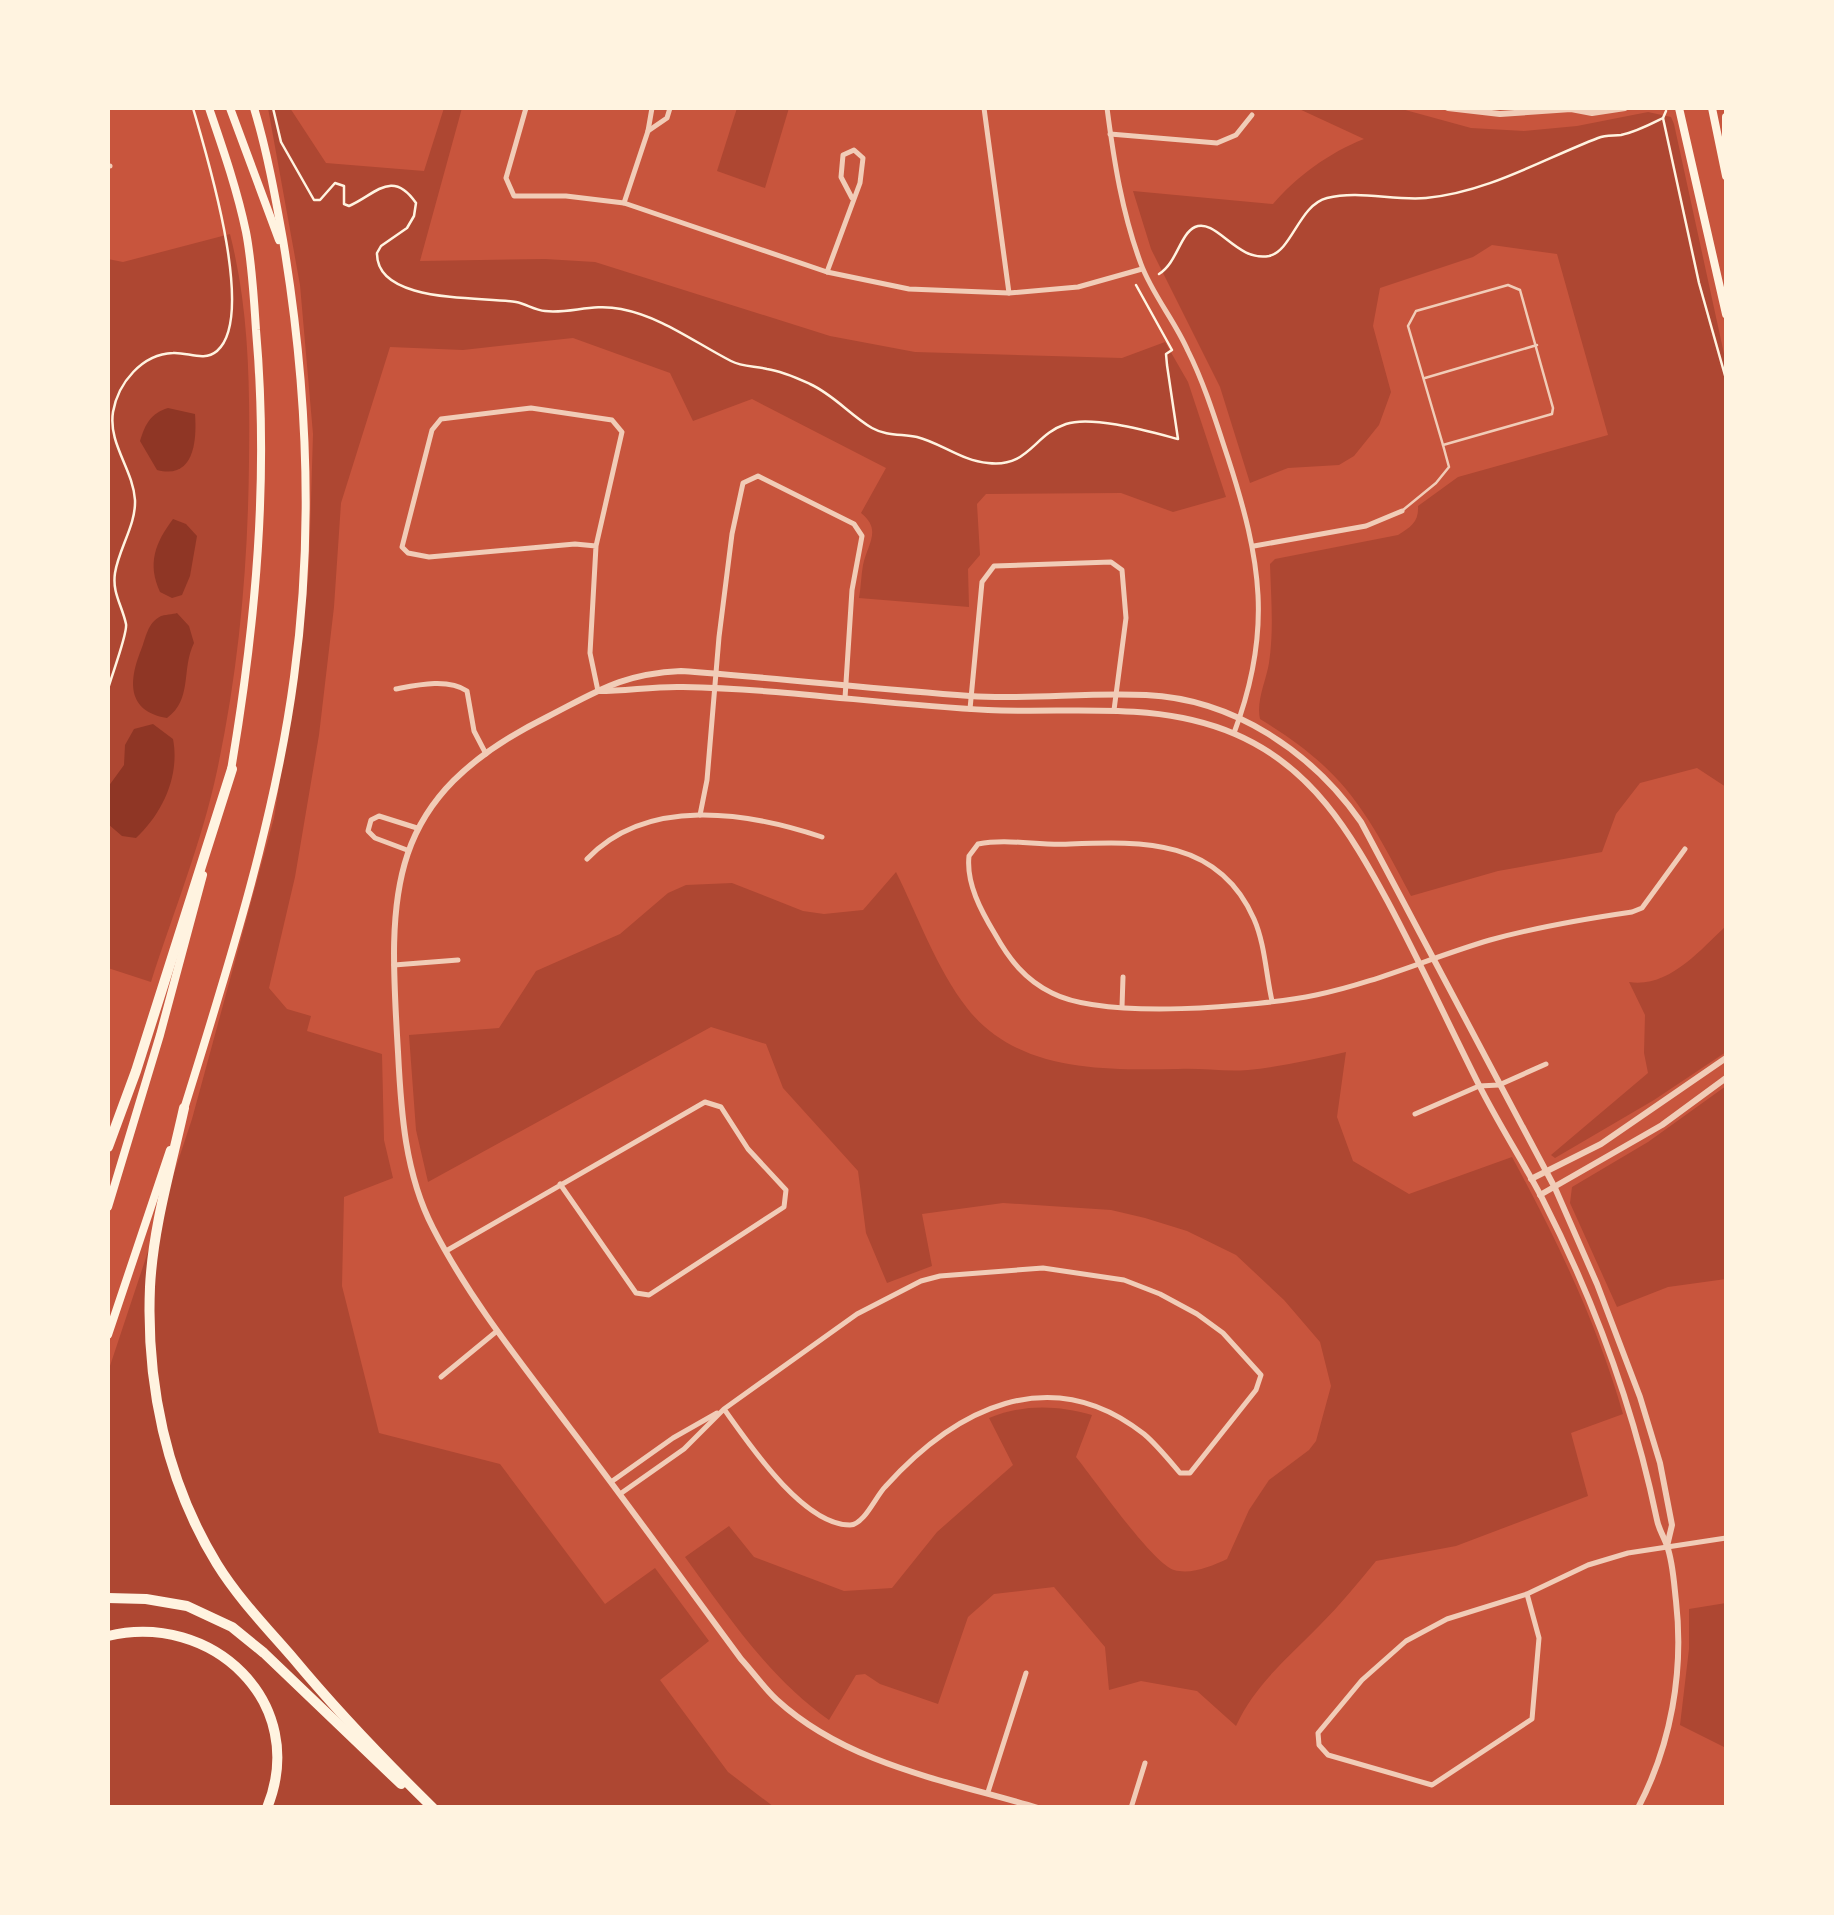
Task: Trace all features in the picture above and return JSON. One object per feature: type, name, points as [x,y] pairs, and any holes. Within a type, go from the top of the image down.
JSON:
[{"type":"highway","points":[[108,1147],[232,770]]},
{"type":"highway","points":[[184,1108],[155,1242],[149,1331],[158,1411],[185,1500],[217,1564],[237,1593],[338,1712],[431,1808]]},
{"type":"highway","points":[[108,1598],[186,1606],[232,1627],[264,1653],[377,1764],[431,1808]]},
{"type":"highway","points":[[108,1636],[134,1631],[172,1632],[211,1648],[246,1674],[268,1709],[277,1750],[267,1808]]},
{"type":"main road","points":[[230,108],[286,259]]},
{"type":"main road","points":[[108,1336],[184,1108],[259,848],[294,679],[303,590],[304,440],[298,338],[268,156],[254,108]]},
{"type":"main road","points":[[1678,108],[1726,314]]},
{"type":"main road","points":[[1712,108],[1726,175]]},
{"type":"main road","points":[[108,1207],[160,1035],[232,770],[257,579],[262,402],[246,235],[230,167],[209,109]]},
{"type":"main road","points":[[1726,117],[1726,175]]},
{"type":"street","points":[[526,108],[506,178],[514,196],[566,196],[624,204],[827,272],[909,289],[1009,293],[1078,287],[1142,268]]},
{"type":"street","points":[[624,204],[652,108]]},
{"type":"street","points":[[648,131],[667,118],[670,108]]},
{"type":"street","points":[[984,108],[1009,293]]},
{"type":"street","points":[[1107,108],[1124,215],[1142,268],[1200,377],[1254,546],[1258,590],[1256,652],[1250,688],[1234,733]]},
{"type":"street","points":[[1448,108],[1500,114],[1572,108],[1592,113],[1624,108]]},
{"type":"street","points":[[1110,134],[1217,144],[1236,135],[1252,115]]},
{"type":"street","points":[[827,272],[860,183],[863,158],[854,150],[843,155],[841,177],[852,198]]},
{"type":"street","points":[[596,546],[575,544],[429,558],[408,553],[402,546],[432,430],[440,419],[531,408],[612,420],[622,432],[596,546],[590,652],[598,691]]},
{"type":"street","points":[[700,816],[732,534],[743,483],[758,476],[854,524],[862,536],[852,590],[845,700]]},
{"type":"street","points":[[1254,546],[1366,526],[1402,511]]},
{"type":"street","points":[[970,709],[982,582],[994,566],[1111,562],[1122,570],[1126,596],[1114,710]]},
{"type":"street","points":[[1038,1808],[863,1755],[813,1727],[776,1700],[741,1659],[498,1331],[446,1251],[415,1186],[405,1140],[394,965],[394,910],[407,850],[417,828],[450,784],[486,754],[532,724],[614,682],[654,672],[972,696],[1114,694],[1177,698],[1239,718],[1292,748],[1348,803],[1362,822],[1556,1188],[1651,1430],[1672,1525],[1668,1546],[1676,1604],[1676,1676],[1667,1738],[1638,1808]]},
{"type":"street","points":[[396,689],[457,684],[467,690],[474,731],[486,754]]},
{"type":"street","points":[[598,691],[714,688],[970,709],[1114,710],[1179,716],[1234,733],[1285,762],[1336,814],[1420,962],[1479,1086],[1540,1195],[1574,1267],[1628,1403],[1658,1528],[1668,1546]]},
{"type":"street","points":[[407,850],[375,838],[368,831],[371,820],[379,816],[417,828]]},
{"type":"street","points":[[588,859],[605,840],[635,824],[672,816],[776,824],[822,837]]},
{"type":"street","points":[[1272,1002],[1254,920],[1232,884],[1194,858],[1146,842],[978,844],[969,856],[971,882],[981,909],[1016,967],[1038,985],[1089,1005],[1240,1006],[1272,1002],[1318,995],[1557,924],[1642,908],[1685,849]]},
{"type":"street","points":[[394,965],[458,960]]},
{"type":"street","points":[[1122,1007],[1123,977]]},
{"type":"street","points":[[1531,1179],[1601,1144],[1726,1058]]},
{"type":"street","points":[[1414,1114],[1479,1086],[1499,1085],[1546,1064]]},
{"type":"street","points":[[1540,1195],[1662,1125],[1726,1078]]},
{"type":"street","points":[[446,1251],[560,1184],[706,1102],[721,1108],[748,1149],[786,1190],[786,1202],[650,1295],[636,1293],[560,1184]]},
{"type":"street","points":[[611,1482],[673,1438],[724,1410],[857,1314],[900,1291],[940,1276],[998,1270],[1076,1270],[1142,1286],[1206,1320],[1261,1375],[1256,1390],[1190,1473],[1180,1473],[1145,1435],[1087,1403],[1050,1397],[1018,1400],[984,1409],[935,1439],[881,1491],[859,1522],[850,1525],[824,1517],[788,1491],[766,1468],[724,1410]]},
{"type":"street","points":[[441,1377],[498,1331]]},
{"type":"street","points":[[620,1494],[684,1449],[724,1410]]},
{"type":"street","points":[[1527,1594],[1539,1638],[1532,1718],[1432,1786],[1328,1755],[1318,1745],[1318,1733],[1351,1694],[1406,1641],[1446,1619],[1527,1594],[1588,1565],[1628,1553],[1726,1538]]},
{"type":"street","points":[[988,1792],[1026,1672]]},
{"type":"street","points":[[1131,1808],[1146,1763]]},
{"type":"lane","points":[[1402,511],[1436,484],[1449,466],[1408,326],[1416,310],[1508,284],[1520,290],[1554,408],[1552,414],[1443,445]]},
{"type":"lane","points":[[1423,378],[1537,346]]},
{"type":"path","points":[[108,689],[127,629],[114,582],[135,502],[112,429],[117,397],[129,374],[150,360],[170,352],[211,354],[220,349],[228,328],[232,266],[193,108]]},
{"type":"path","points":[[273,108],[281,142],[314,200],[320,200],[335,182],[344,186],[344,204],[349,206],[385,185],[396,186],[412,196],[416,203],[412,221],[377,253],[383,272],[401,284],[431,295],[519,302],[546,311],[586,306],[622,309],[674,328],[739,364],[770,369],[810,384],[833,396],[881,433],[930,441],[984,463],[1008,464],[1050,432],[1078,422],[1116,425],[1178,439],[1166,354],[1172,350],[1136,285]]},
{"type":"path","points":[[1666,111],[1663,118],[1699,284],[1726,380]]},
{"type":"path","points":[[1159,274],[1172,264],[1186,235],[1198,226],[1212,227],[1242,252],[1269,256],[1281,248],[1308,210],[1321,200],[1347,196],[1419,199],[1454,194],[1554,160],[1604,136],[1635,132],[1663,118]]},
{"type":"shaded area","points":[[268,108],[290,108],[326,163],[424,171],[444,108],[462,108],[420,261],[595,262],[830,336],[915,352],[1122,358],[1165,342],[1188,382],[1226,497],[1173,512],[1121,493],[986,494],[977,504],[980,555],[968,569],[969,607],[859,598],[872,531],[861,513],[886,468],[752,399],[693,421],[670,373],[573,338],[463,350],[390,347],[341,503],[319,735],[295,877],[269,988],[287,1009],[311,1016],[307,1031],[382,1054],[384,1140],[393,1178],[344,1197],[342,1286],[379,1433],[500,1464],[605,1604],[655,1568],[709,1641],[660,1680],[728,1772],[774,1807],[108,1807],[108,1372],[192,1119],[274,818],[302,640],[309,567],[313,434],[300,285]]},
{"type":"shaded area","points":[[737,108],[789,108],[765,188],[717,171]]},
{"type":"shaded area","points":[[1297,108],[1398,108],[1471,128],[1524,131],[1577,126],[1648,112],[1671,117],[1674,124],[1726,363],[1726,787],[1697,768],[1640,783],[1616,814],[1602,852],[1498,871],[1411,896],[1366,816],[1333,775],[1260,719],[1271,638],[1270,564],[1275,559],[1398,535],[1413,524],[1418,506],[1458,477],[1608,435],[1557,254],[1492,245],[1473,257],[1380,288],[1373,326],[1391,392],[1379,425],[1354,456],[1339,465],[1288,468],[1250,483],[1220,387],[1151,249],[1133,191],[1273,204],[1314,166],[1364,139]]},
{"type":"shaded area","points":[[230,234],[245,318],[248,375],[248,500],[241,617],[225,732],[211,798],[151,982],[108,968],[108,259],[123,262]]},
{"type":"shaded area","points":[[168,408],[195,414],[191,456],[186,464],[169,472],[157,470],[140,441],[150,420]]},
{"type":"shaded area","points":[[173,519],[186,524],[197,536],[190,576],[182,595],[172,598],[160,592],[154,563],[158,545]]},
{"type":"shaded area","points":[[177,613],[189,626],[194,643],[184,693],[167,718],[144,709],[138,701],[134,672],[150,627],[161,616]]},
{"type":"shaded area","points":[[153,724],[173,739],[171,780],[146,828],[136,838],[122,836],[108,824],[108,787],[124,765],[125,745],[134,729]]},
{"type":"shaded area","points":[[896,872],[956,992],[988,1029],[1011,1045],[1064,1063],[1122,1069],[1248,1070],[1346,1052],[1337,1117],[1353,1161],[1409,1194],[1512,1157],[1575,1282],[1623,1414],[1571,1433],[1588,1496],[1456,1546],[1376,1561],[1263,1684],[1236,1726],[1197,1691],[1141,1681],[1109,1690],[1105,1647],[1054,1587],[994,1594],[968,1617],[938,1704],[880,1684],[865,1674],[856,1675],[829,1720],[787,1685],[751,1645],[685,1557],[729,1526],[754,1557],[844,1591],[892,1588],[937,1532],[1013,1465],[989,1418],[1027,1408],[1066,1409],[1092,1415],[1076,1457],[1124,1519],[1164,1564],[1174,1570],[1201,1569],[1227,1559],[1249,1510],[1269,1480],[1316,1441],[1331,1386],[1320,1342],[1284,1300],[1236,1255],[1187,1231],[1111,1210],[1003,1203],[922,1214],[932,1266],[887,1283],[866,1233],[858,1171],[783,1088],[766,1044],[711,1027],[428,1182],[416,1130],[409,1035],[499,1028],[536,971],[620,934],[668,893],[686,885],[732,883],[803,911],[824,914],[863,910]]},
{"type":"shaded area","points":[[1726,926],[1726,1052],[1654,1100],[1555,1158],[1551,1155],[1648,1073],[1645,1015],[1629,982],[1670,974]]},
{"type":"shaded area","points":[[1726,1086],[1726,1279],[1668,1287],[1617,1307],[1570,1203],[1572,1187],[1648,1142]]},
{"type":"shaded area","points":[[1726,1603],[1726,1748],[1680,1725],[1689,1649],[1689,1609]]}]
